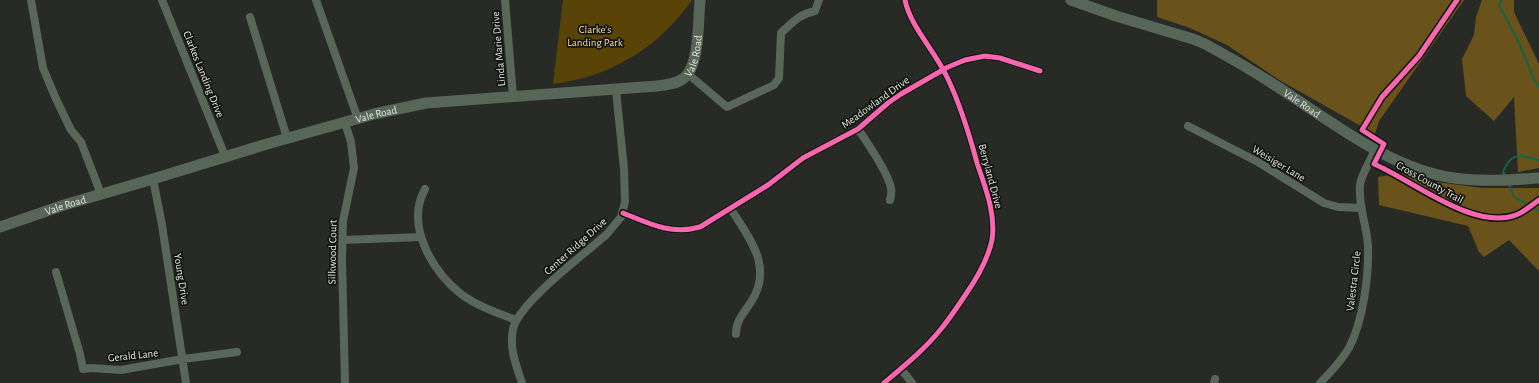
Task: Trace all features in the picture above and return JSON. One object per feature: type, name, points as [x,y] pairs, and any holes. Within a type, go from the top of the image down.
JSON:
[{"type":"main road","name":"Vale Road","points":[[0,227],[64,205],[153,180],[225,156],[391,110],[426,103],[668,85],[680,80],[688,74],[691,69],[695,55],[700,0]]},
{"type":"main road","name":"Vale Road","points":[[1072,0],[1116,16],[1205,44],[1236,61],[1375,149],[1407,164],[1454,178],[1499,180],[1539,178]]},
{"type":"street","points":[[31,0],[44,68],[56,100],[71,130],[81,142],[101,194]]},
{"type":"street","name":"Clarkes Landing Drive","points":[[162,0],[225,156]]},
{"type":"street","points":[[316,0],[358,119]]},
{"type":"street","name":"Linda Marie Drive","points":[[505,0],[513,96]]},
{"type":"street","points":[[688,74],[727,107],[774,85],[779,78],[781,33],[799,16],[806,12],[815,11],[819,0]]},
{"type":"street","name":"Berryland Drive","points":[[884,383],[929,343],[950,318],[973,283],[987,256],[992,240],[990,204],[961,110],[943,69],[912,20],[904,0]]},
{"type":"street","points":[[250,17],[287,138]]},
{"type":"street","name":"Meadowland Drive","points":[[623,212],[665,229],[683,231],[700,227],[768,185],[803,158],[858,129],[894,98],[943,69],[965,60],[985,56],[1000,58],[1040,71]]},
{"type":"street","name":"Center Ridge Drive","points":[[522,383],[512,347],[513,329],[520,313],[535,297],[608,234],[615,226],[623,212],[626,186],[616,90]]},
{"type":"street","name":"Silkwood Court","points":[[345,123],[351,142],[354,168],[344,209],[345,383]]},
{"type":"street","name":"Weisiger Lane","points":[[1188,126],[1258,162],[1324,203],[1338,207],[1361,208]]},
{"type":"street","points":[[858,129],[888,179],[892,193],[890,200]]},
{"type":"street","name":"Valestra Circle","points":[[1320,383],[1343,356],[1354,337],[1358,326],[1366,282],[1368,245],[1361,208],[1360,186],[1375,149]]},
{"type":"street","name":"Young Drive","points":[[153,180],[163,232],[186,383]]},
{"type":"street","points":[[425,189],[421,196],[418,209],[421,237],[440,273],[461,294],[482,306],[516,320]]},
{"type":"street","points":[[731,209],[753,244],[758,256],[760,268],[760,278],[756,293],[738,320],[736,334]]},
{"type":"street","points":[[343,240],[421,237]]},
{"type":"street","name":"Gerald Lane","points":[[56,272],[83,369],[91,368],[121,370],[182,359],[237,352]]},
{"type":"street","points":[[901,369],[912,383]]},
{"type":"green space","name":"Clarke's Landing Park","points":[[563,0],[692,0],[665,32],[632,57],[595,75],[553,84]]},
{"type":"shaded area","points":[[1157,0],[1464,0],[1379,121],[1375,134],[1281,81],[1227,45],[1190,28],[1157,17]]},
{"type":"shaded area","points":[[1482,0],[1514,0],[1514,12],[1539,64],[1539,168],[1518,172],[1514,97],[1494,121],[1466,96],[1462,59],[1474,35],[1476,17]]},
{"type":"shaded area","points":[[1401,173],[1436,182],[1482,188],[1539,188],[1539,271],[1509,240],[1484,257],[1479,252],[1468,226],[1379,205],[1378,177]]},
{"type":"waterway","points":[[1501,0],[1499,5],[1519,43],[1539,87]]},
{"type":"waterway","points":[[1505,176],[1503,172],[1506,165],[1517,156],[1539,160]]},
{"type":"waterway","points":[[1509,184],[1514,197],[1539,211]]},
{"type":"cycle path","points":[[884,383],[928,343],[954,312],[982,268],[990,247],[993,230],[989,200],[952,87],[942,67],[917,29],[905,0]]},
{"type":"cycle path","name":"Cross County Trail","points":[[1457,0],[1419,56],[1382,97],[1362,130],[1384,144],[1374,164],[1443,202],[1481,216],[1499,218],[1516,215],[1539,200]]},
{"type":"cycle path","points":[[623,213],[670,229],[680,230],[700,227],[768,185],[803,158],[858,129],[888,103],[901,94],[948,67],[965,60],[985,56],[1000,58],[1040,71]]}]
